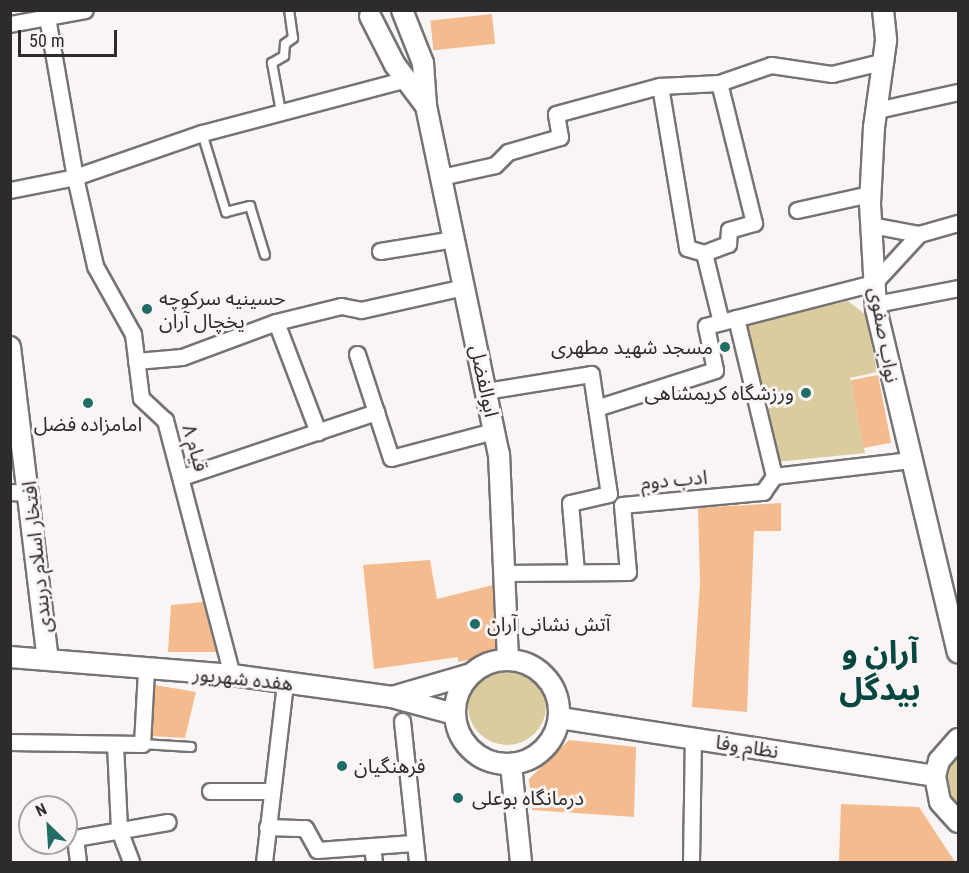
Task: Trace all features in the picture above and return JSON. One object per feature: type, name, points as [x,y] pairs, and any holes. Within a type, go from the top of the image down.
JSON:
[{"type":"main road","points":[[390,10],[366,13],[406,80],[426,106]]},
{"type":"main road","name":"ابوالفضل","points":[[402,10],[423,63],[426,106],[499,454],[508,659]]},
{"type":"main road","name":"نواب صفوی","points":[[883,10],[885,61],[877,110],[870,194],[876,304],[910,460],[958,652]]},
{"type":"main road","name":"افتخار اسلام دربندی","points":[[10,347],[15,399],[30,494],[48,660]]},
{"type":"main road","name":"هفده شهریور","points":[[10,657],[146,671],[232,675],[392,696],[471,674]]},
{"type":"main road","points":[[508,659],[540,671],[552,685],[560,718],[544,750],[529,760],[511,765],[494,764],[472,751],[457,730],[454,714],[456,697],[471,674],[491,662],[508,659]]},
{"type":"main road","points":[[392,696],[454,714]]},
{"type":"main road","name":"نظام وفا","points":[[560,718],[935,776]]},
{"type":"main road","points":[[958,740],[943,755],[935,776],[938,796],[958,830]]},
{"type":"main road","points":[[511,765],[521,862]]},
{"type":"street","points":[[10,24],[85,10]]},
{"type":"street","name":"قیام ۸","points":[[47,16],[75,177],[95,266],[133,334],[141,398],[165,420],[182,477],[232,675]]},
{"type":"street","points":[[441,177],[495,165],[508,152],[560,137],[556,114],[660,86],[719,83],[771,65],[832,74],[885,61]]},
{"type":"street","points":[[10,190],[75,177],[202,133],[406,80]]},
{"type":"street","points":[[660,86],[687,248],[704,253],[728,244],[729,230],[754,223],[719,83]]},
{"type":"street","points":[[877,110],[958,92]]},
{"type":"street","points":[[797,210],[870,194]]},
{"type":"street","points":[[871,225],[919,234],[958,223]]},
{"type":"street","points":[[596,408],[715,370],[706,326],[874,283],[919,234]]},
{"type":"street","points":[[380,252],[454,239]]},
{"type":"street","points":[[704,253],[728,320],[774,476],[910,460]]},
{"type":"street","points":[[136,361],[182,357],[276,322],[341,306],[362,310],[464,287]]},
{"type":"street","points":[[876,304],[958,288]]},
{"type":"street","points":[[276,322],[318,432]]},
{"type":"street","points":[[357,354],[391,458],[494,430]]},
{"type":"street","points":[[486,391],[591,374],[609,494],[622,506]]},
{"type":"street","points":[[182,477],[376,412]]},
{"type":"street","name":"ادب دوم","points":[[504,573],[628,572],[622,506],[763,492],[774,476]]},
{"type":"street","points":[[10,492],[30,494]]},
{"type":"street","points":[[576,572],[570,503],[609,494]]},
{"type":"street","points":[[10,742],[142,744],[146,671]]},
{"type":"street","points":[[264,862],[285,683]]},
{"type":"street","points":[[402,721],[413,843],[417,862]]},
{"type":"street","points":[[691,862],[693,739]]},
{"type":"street","points":[[115,744],[119,830],[131,862]]},
{"type":"street","points":[[210,791],[272,790]]},
{"type":"street","points":[[78,862],[75,838],[168,822]]},
{"type":"street","points":[[267,827],[304,828],[317,850],[413,843]]},
{"type":"street","points":[[372,846],[374,862]]},
{"type":"lane","points":[[281,112],[272,63],[284,56],[285,44],[293,38],[289,10]]},
{"type":"lane","points":[[202,133],[226,212],[250,206],[265,255]]},
{"type":"lane","points":[[142,744],[191,747]]},
{"type":"shaded area","name":"ورزشگاه کریمشاهی","points":[[848,301],[866,315],[877,372],[850,378],[865,453],[776,462],[743,326]]},
{"type":"shaded area","points":[[507,667],[522,670],[535,678],[543,691],[546,706],[543,721],[535,734],[522,742],[507,745],[492,742],[479,734],[471,721],[468,706],[471,691],[479,678],[492,670]]},
{"type":"shaded area","points":[[958,751],[958,807],[944,781],[949,763]]},
{"type":"building","points":[[492,14],[495,44],[433,50],[430,20]]},
{"type":"building","points":[[878,375],[891,443],[864,448],[851,380]]},
{"type":"building","points":[[781,503],[781,531],[754,531],[747,712],[692,707],[700,583],[698,508]]},
{"type":"building","points":[[430,560],[437,599],[493,585],[496,654],[458,662],[458,657],[374,669],[363,565]]},
{"type":"building","points":[[203,602],[216,652],[168,652],[171,605]]},
{"type":"building","points":[[155,685],[196,692],[185,738],[152,736]]},
{"type":"building","points":[[569,740],[636,747],[634,817],[532,810],[529,779]]},
{"type":"building","points":[[841,804],[919,807],[955,862],[839,862]]},
{"type":"place","name":"حسینیه سرکوچه یخچال آران","points":[[147,309]]},
{"type":"place","name":"مسجد شهید مطهری","points":[[725,347]]},
{"type":"place","name":"ورزشگاه کریمشاهی","points":[[806,393]]},
{"type":"place","name":"امامزاده فضل","points":[[88,403]]},
{"type":"place","name":"آتش نشانی آران","points":[[475,624]]},
{"type":"place","name":"فرهنگیان","points":[[342,766]]},
{"type":"place","name":"درمانگاه بوعلی","points":[[458,798]]},
{"type":"district","name":"آران و بیدگل","points":[[880,672]]}]
